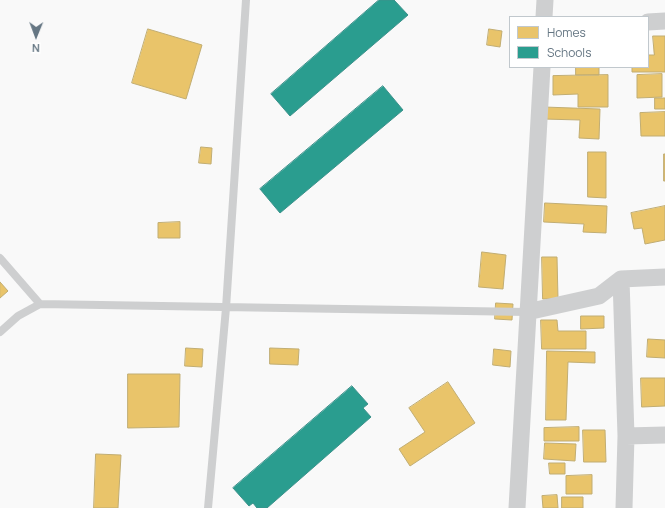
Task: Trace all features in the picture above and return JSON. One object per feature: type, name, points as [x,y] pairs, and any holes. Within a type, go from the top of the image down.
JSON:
[{"type":"street","points":[[544,16],[545,0]]},
{"type":"street","points":[[649,22],[665,21]]},
{"type":"street","points":[[517,508],[542,68]]},
{"type":"street","points":[[527,312],[599,296],[621,279],[665,277]]},
{"type":"street","points":[[621,279],[626,436],[624,508]]},
{"type":"street","points":[[626,436],[665,435]]},
{"type":"lane","points":[[208,508],[226,308],[246,0]]},
{"type":"lane","points":[[0,258],[40,304]]},
{"type":"lane","points":[[0,332],[18,316],[40,304],[527,312]]},
{"type":"building: Homes","points":[[148,29],[202,45],[186,99],[132,83]]},
{"type":"building: Homes","points":[[489,29],[502,31],[500,47],[487,45]]},
{"type":"building: Homes","points":[[653,36],[665,36],[665,72],[632,72],[632,68],[649,68],[649,55],[654,55]]},
{"type":"building: Homes","points":[[576,68],[599,68],[599,75],[576,75]]},
{"type":"building: Homes","points":[[662,74],[662,97],[637,98],[637,75]]},
{"type":"building: Homes","points":[[608,75],[608,107],[578,107],[578,94],[553,95],[553,76]]},
{"type":"building: Homes","points":[[655,98],[665,98],[665,109],[655,109]]},
{"type":"building: Homes","points":[[544,107],[600,109],[599,139],[579,138],[580,120],[543,119]]},
{"type":"building: Homes","points":[[665,112],[665,136],[641,136],[640,113]]},
{"type":"building: Homes","points":[[201,147],[212,148],[211,164],[199,163]]},
{"type":"building: Homes","points":[[588,152],[606,152],[606,198],[588,197]]},
{"type":"building: Homes","points":[[665,154],[665,181],[664,181]]},
{"type":"building: Homes","points":[[545,203],[607,206],[606,233],[583,232],[584,224],[544,222]]},
{"type":"building: Homes","points":[[665,206],[665,240],[645,244],[642,228],[634,229],[631,213]]},
{"type":"building: Homes","points":[[180,222],[180,238],[158,238],[158,223]]},
{"type":"building: Homes","points":[[482,252],[506,255],[503,289],[479,287]]},
{"type":"building: Homes","points":[[542,257],[557,257],[558,299],[543,299]]},
{"type":"building: Homes","points":[[0,282],[8,291],[0,298]]},
{"type":"building: Homes","points":[[496,303],[513,304],[512,320],[495,319]]},
{"type":"building: Homes","points":[[581,316],[604,316],[604,328],[581,329]]},
{"type":"building: Homes","points":[[541,320],[557,320],[558,331],[586,331],[586,349],[542,349]]},
{"type":"building: Homes","points":[[648,339],[665,340],[665,358],[647,357]]},
{"type":"building: Homes","points":[[186,348],[203,349],[202,367],[185,366]]},
{"type":"building: Homes","points":[[270,348],[299,349],[298,365],[270,364]]},
{"type":"building: Homes","points":[[494,349],[511,351],[510,367],[493,365]]},
{"type":"building: Homes","points":[[547,351],[595,352],[595,363],[568,362],[566,420],[546,420]]},
{"type":"building: Homes","points":[[128,374],[180,374],[179,427],[128,428]]},
{"type":"building: Homes","points":[[641,378],[665,378],[665,406],[642,407]]},
{"type":"building: Homes","points":[[448,382],[475,423],[410,466],[399,449],[425,432],[409,408]]},
{"type":"building: Homes","points":[[579,427],[579,441],[544,441],[544,428]]},
{"type":"building: Homes","points":[[583,430],[605,430],[606,462],[584,462]]},
{"type":"building: Homes","points":[[545,443],[576,444],[575,461],[544,459]]},
{"type":"building: Homes","points":[[96,454],[121,455],[118,508],[94,508]]},
{"type":"building: Homes","points":[[549,463],[565,463],[565,474],[550,474]]},
{"type":"building: Homes","points":[[592,475],[592,494],[566,494],[566,476]]},
{"type":"building: Homes","points":[[557,495],[558,508],[543,508],[542,496]]},
{"type":"building: Homes","points":[[562,497],[583,497],[583,508],[562,508]]},
{"type":"building: Schools","points":[[379,0],[394,0],[408,15],[290,116],[271,94]]},
{"type":"building: Schools","points":[[383,86],[403,110],[280,213],[260,189]]},
{"type":"building: Schools","points":[[352,386],[368,404],[363,408],[371,417],[267,508],[257,508],[253,503],[249,506],[233,488]]}]
